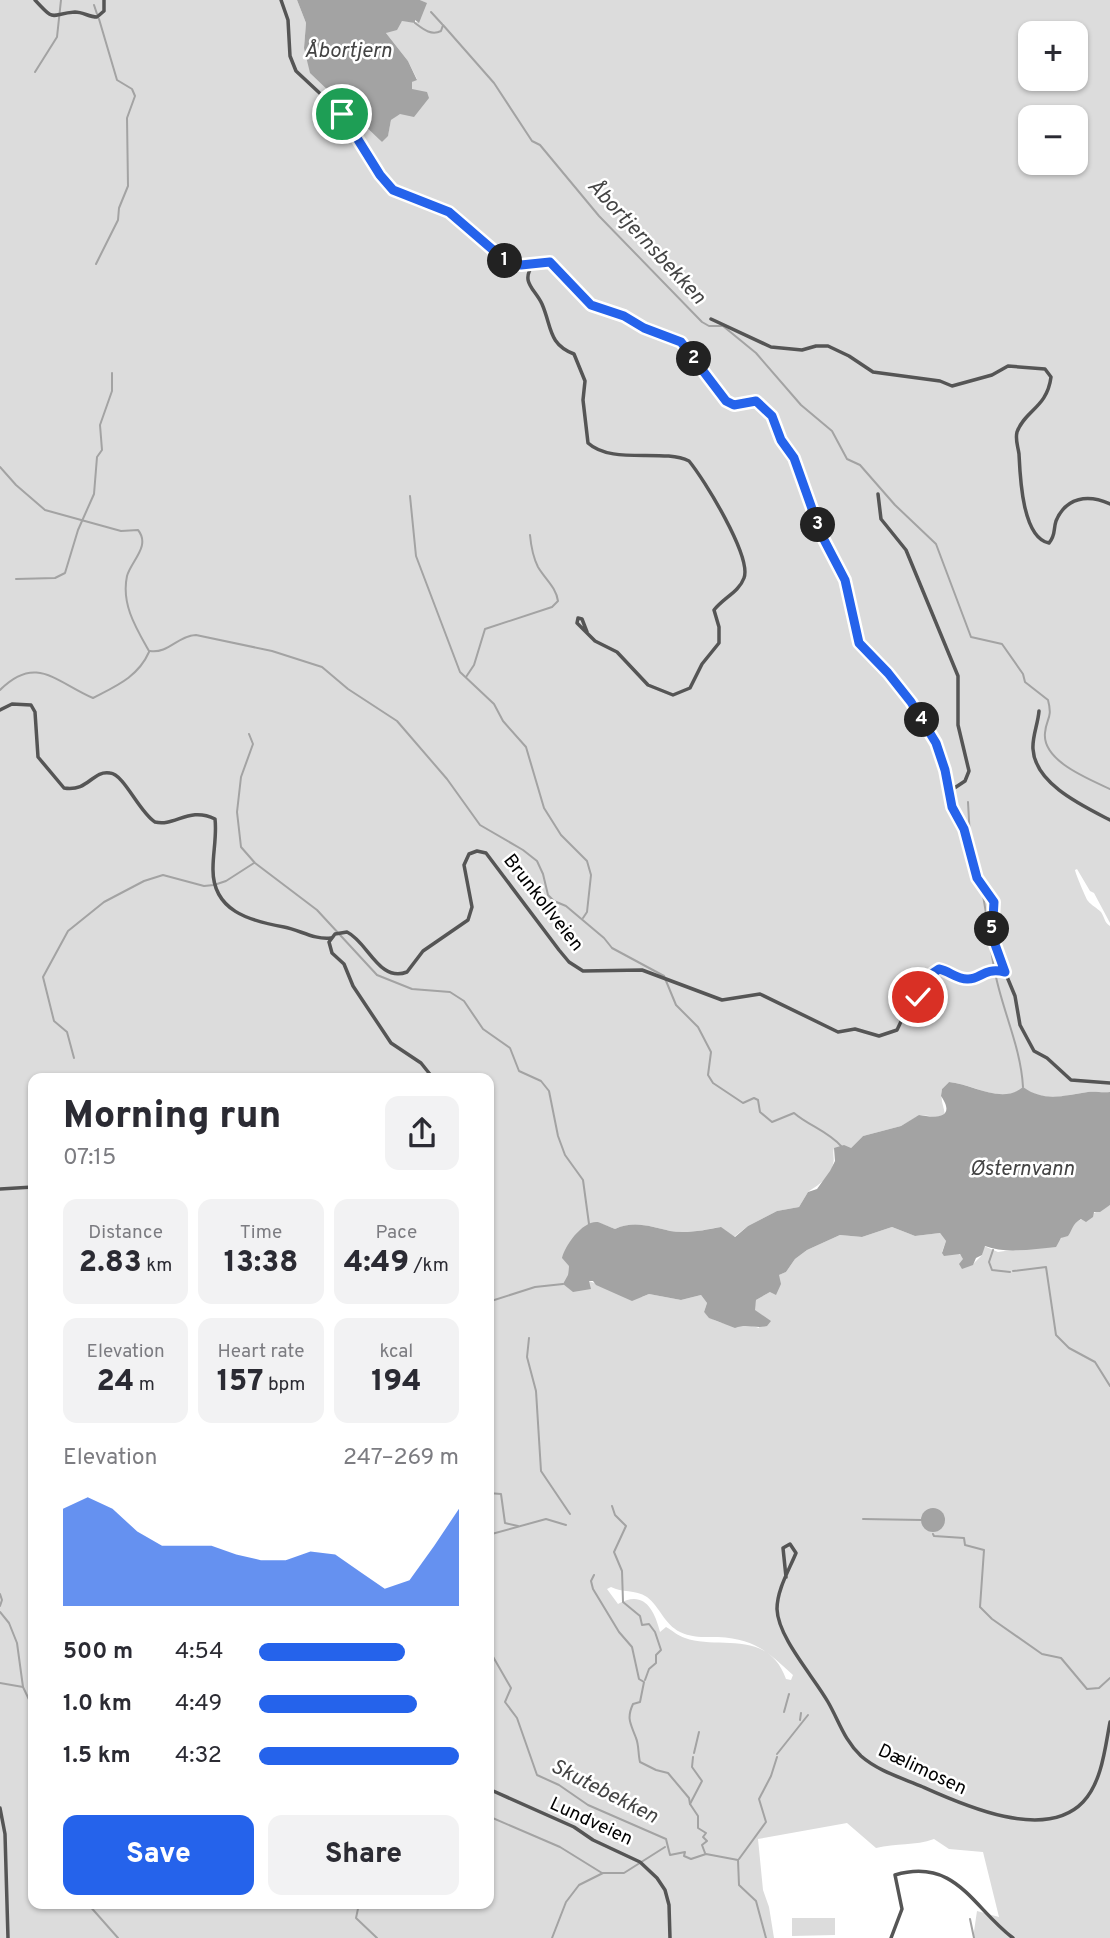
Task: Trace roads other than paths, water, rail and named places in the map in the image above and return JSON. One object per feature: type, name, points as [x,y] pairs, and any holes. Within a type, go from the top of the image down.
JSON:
[{"type":"street","points":[[35,0],[46,12],[58,17],[79,12],[97,18],[104,11],[104,0]]},
{"type":"street","points":[[281,0],[288,20],[290,56],[296,72],[342,114],[385,184],[400,194],[449,212],[507,262],[515,265],[546,261],[554,265],[591,305],[624,316],[644,328],[681,342],[726,401],[734,405],[756,401],[772,416],[781,440],[794,458],[821,534],[841,568],[855,636],[888,673],[928,729],[945,770],[952,807],[964,829],[977,878],[994,902],[992,936],[1015,996],[1020,1025],[1034,1051],[1047,1058],[1071,1080],[1110,1083]]},
{"type":"street","points":[[534,263],[528,274],[529,286],[543,306],[557,344],[564,351],[574,354],[583,374],[588,443],[596,449],[623,454],[689,461],[740,544],[746,563],[743,581],[714,610],[719,627],[719,643],[702,664],[690,688],[681,693],[667,694],[648,685],[617,652],[587,632]]},
{"type":"street","points":[[711,319],[771,347],[802,350],[828,346],[873,372],[940,381],[952,386],[992,375],[1009,366],[1045,369],[1051,377],[1045,398],[1023,422],[1016,436],[1022,491],[1031,524],[1041,540],[1047,543],[1054,537],[1058,517],[1070,503],[1088,498],[1110,504]]},
{"type":"street","points":[[878,494],[881,519],[906,550],[956,667],[959,686],[958,725],[970,771],[965,782],[950,791]]},
{"type":"street","points":[[0,710],[22,703],[33,708],[38,757],[64,788],[85,786],[99,774],[109,772],[119,776],[133,800],[155,822],[165,823],[188,815],[215,819],[215,884],[222,900],[237,914],[251,920],[293,929],[321,939],[331,938],[329,947],[332,953],[344,964],[353,986],[391,1043],[421,1063],[429,1073]]},
{"type":"street","points":[[1039,711],[1033,749],[1044,776],[1079,804],[1110,820]]},
{"type":"street","name":"Brunkollveien","points":[[331,938],[335,934],[347,932],[360,941],[385,970],[396,975],[407,972],[423,951],[468,920],[472,907],[465,860],[469,854],[481,851],[492,861],[559,950],[578,968],[590,971],[623,968],[642,970],[722,1000],[760,994],[838,1032],[855,1028],[879,1036],[894,1033],[906,1011],[936,970],[945,970],[965,979],[972,979],[988,970],[1005,972]]},
{"type":"street","points":[[0,1189],[28,1187]]},
{"type":"street","name":"Dælimosen","points":[[786,1577],[783,1548],[789,1545],[796,1552],[777,1607],[786,1634],[804,1667],[827,1700],[845,1737],[863,1757],[886,1771],[987,1814],[1054,1817],[1077,1808],[1090,1793],[1097,1778],[1110,1722]]},
{"type":"street","name":"Lundveien","points":[[494,1791],[574,1827],[593,1840],[640,1862],[665,1890],[669,1905],[670,1938]]},
{"type":"street","points":[[0,1808],[5,1834],[8,1938]]},
{"type":"street","points":[[891,1938],[902,1907],[895,1875],[920,1870],[936,1873],[961,1887],[1013,1938]]},
{"type":"water","name":"Åbortjern","points":[[297,0],[420,0],[427,3],[419,23],[415,20],[415,23],[402,21],[397,30],[386,33],[408,61],[417,80],[412,82],[412,89],[427,92],[429,98],[414,117],[400,114],[391,120],[388,136],[382,142],[310,73],[304,48],[306,23]]},
{"type":"water","name":"Østernvann","points":[[949,1082],[997,1094],[1015,1092],[1023,1087],[1047,1096],[1110,1092],[1110,1205],[1100,1212],[1094,1212],[1093,1217],[1086,1222],[1081,1219],[1078,1221],[1056,1247],[1010,1250],[985,1246],[982,1255],[976,1258],[973,1265],[962,1269],[959,1264],[963,1259],[960,1254],[944,1256],[942,1253],[946,1241],[940,1233],[915,1236],[892,1227],[862,1237],[840,1235],[807,1250],[795,1259],[786,1272],[779,1275],[781,1284],[776,1295],[770,1292],[756,1300],[755,1310],[771,1321],[763,1327],[735,1328],[709,1318],[704,1312],[707,1303],[701,1295],[681,1300],[649,1294],[632,1301],[596,1285],[593,1281],[589,1281],[591,1289],[573,1292],[563,1284],[569,1266],[562,1258],[571,1240],[586,1225],[598,1222],[615,1229],[636,1225],[682,1232],[721,1227],[735,1237],[748,1226],[777,1211],[799,1207],[808,1192],[817,1189],[830,1171],[835,1161],[834,1148],[844,1145],[851,1148],[863,1136],[901,1126],[919,1115],[931,1117],[945,1113],[941,1096],[942,1089]]},
{"type":"water","points":[[933,1508],[942,1511],[945,1520],[942,1529],[933,1532],[924,1529],[921,1520],[924,1511]]},
{"type":"waterway","points":[[35,72],[57,37],[61,0]]},
{"type":"waterway","points":[[94,5],[97,14]]},
{"type":"waterway","points":[[431,12],[442,24]]},
{"type":"waterway","points":[[96,264],[118,220],[119,208],[128,186],[127,118],[135,96],[132,89],[117,80],[99,19]]},
{"type":"waterway","name":"Åbortjernsbekken","points":[[415,23],[434,33],[441,31],[443,25],[494,83],[532,141],[540,145],[599,216],[702,322],[709,326],[723,326],[756,353],[801,405],[832,431],[847,459],[860,465],[895,505],[936,544],[971,637],[1002,644],[1023,674],[1025,682],[1048,700],[1050,715],[1045,733],[1051,752],[1069,768],[1110,789]]},
{"type":"waterway","points":[[16,579],[55,578],[65,573],[78,530],[94,494],[97,457],[102,450],[100,425],[112,391],[112,373]]},
{"type":"waterway","points":[[0,467],[45,510],[121,531],[138,530],[141,548],[127,576],[126,596],[131,615],[149,651]]},
{"type":"waterway","points":[[410,496],[416,556],[460,672],[494,704],[503,721],[526,747],[544,808],[561,835],[587,861],[591,875],[587,912],[583,918]]},
{"type":"waterway","points":[[466,677],[474,665],[485,629],[552,607],[558,601],[553,587],[536,563],[530,535]]},
{"type":"waterway","points":[[150,651],[162,650],[196,635],[272,651],[322,667],[348,689],[397,721],[447,779],[480,825],[537,861],[548,895],[554,901],[566,906],[612,948],[664,976],[676,1005],[698,1027],[711,1052],[708,1075],[713,1083],[743,1103],[754,1098],[758,1100],[760,1112],[772,1122],[794,1113],[842,1147]]},
{"type":"waterway","points":[[0,690],[13,679],[35,672],[46,674],[93,698],[133,674],[149,652]]},
{"type":"waterway","points":[[249,734],[253,744],[241,777],[237,812],[241,847],[255,863],[317,910],[377,975],[412,989],[450,992],[464,1001],[483,1029],[510,1048],[519,1071],[541,1081],[549,1091],[558,1136],[565,1155],[583,1180],[589,1224]]},
{"type":"waterway","points":[[968,802],[970,838],[979,877]]},
{"type":"waterway","points":[[74,1058],[67,1032],[54,1021],[43,977],[68,931],[104,902],[144,881],[163,875],[204,886],[214,885],[226,881],[254,863]]},
{"type":"waterway","points":[[981,886],[999,991],[1016,1045],[1023,1087]]},
{"type":"waterway","points":[[993,1250],[989,1262],[992,1270],[1010,1272]]},
{"type":"waterway","points":[[1013,1271],[1046,1267],[1056,1335],[1069,1348],[1095,1362],[1110,1386]]},
{"type":"waterway","points":[[494,1300],[535,1287],[563,1284]]},
{"type":"waterway","points":[[529,1338],[527,1357],[536,1391],[541,1471],[570,1514]]},
{"type":"waterway","points":[[494,1493],[501,1494],[505,1523],[518,1526]]},
{"type":"waterway","points":[[612,1506],[615,1515],[626,1526],[614,1552],[622,1571],[623,1602],[640,1616],[642,1625],[649,1624],[661,1650],[645,1680]]},
{"type":"waterway","points":[[494,1533],[546,1519],[566,1525]]},
{"type":"waterway","points":[[863,1519],[922,1520]]},
{"type":"waterway","points":[[933,1534],[964,1538],[965,1545],[984,1550],[980,1607],[992,1619],[1042,1654],[1061,1658],[1087,1689],[1099,1688],[1110,1678]]},
{"type":"waterway","points":[[594,1575],[591,1581],[593,1589],[619,1632],[632,1647],[639,1679],[644,1682],[640,1702],[633,1704],[630,1718],[640,1762],[668,1773],[689,1798],[698,1816],[698,1828],[706,1833],[703,1837],[707,1841],[702,1845],[705,1853]]},
{"type":"waterway","points":[[0,1594],[0,1606]]},
{"type":"waterway","points":[[0,1612],[9,1623],[17,1643],[23,1687],[28,1698]]},
{"type":"waterway","name":"Skutebekken","points":[[494,1658],[511,1688],[505,1702],[517,1718],[537,1775],[559,1785],[588,1805],[666,1839],[670,1855],[685,1852],[684,1856],[691,1859],[706,1854],[738,1860],[739,1885],[756,1901],[766,1938]]},
{"type":"waterway","points":[[0,1683],[23,1687]]},
{"type":"waterway","points":[[784,1712],[789,1694]]},
{"type":"waterway","points":[[800,1720],[801,1713]]},
{"type":"waterway","points":[[777,1754],[808,1715]]},
{"type":"waterway","points":[[694,1753],[699,1732]]},
{"type":"waterway","points":[[690,1804],[702,1781],[692,1767],[693,1757]]},
{"type":"waterway","points":[[739,1859],[766,1822],[759,1799],[777,1757]]},
{"type":"waterway","points":[[494,1819],[560,1847],[602,1873]]},
{"type":"waterway","points":[[552,1938],[566,1902],[579,1885],[603,1873],[624,1873],[665,1847]]},
{"type":"waterway","points":[[92,1909],[118,1938]]},
{"type":"waterway","points":[[358,1909],[356,1918],[377,1938]]},
{"type":"waterway","points":[[970,1919],[974,1938]]}]
